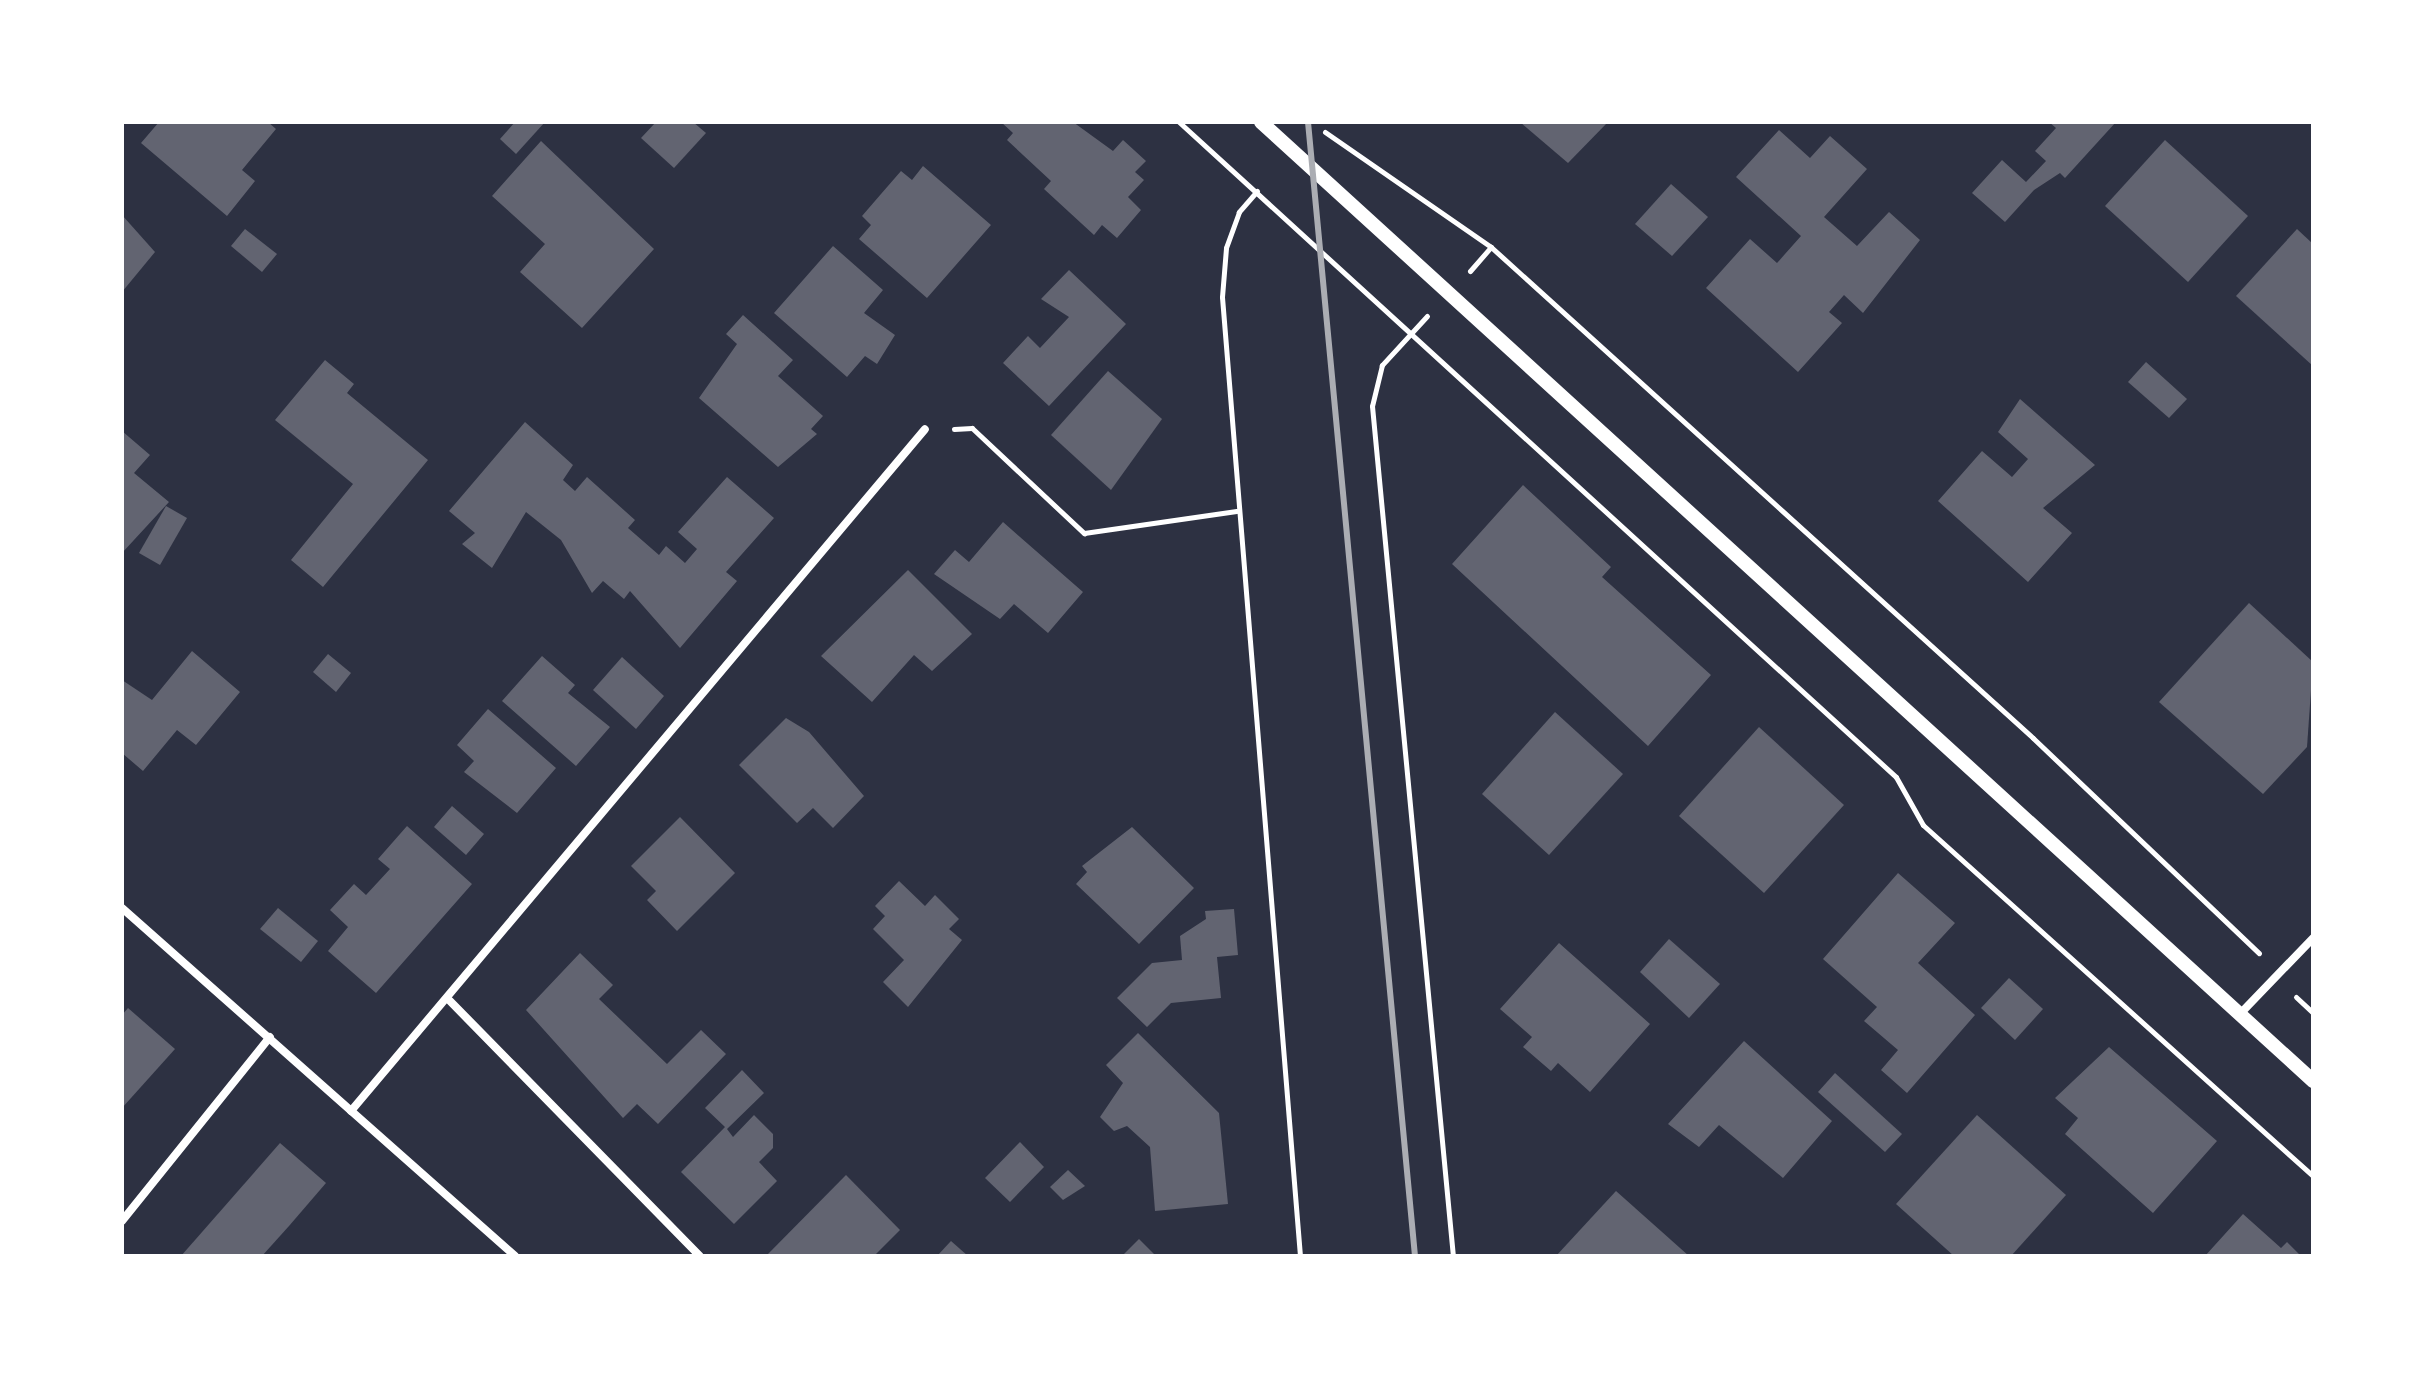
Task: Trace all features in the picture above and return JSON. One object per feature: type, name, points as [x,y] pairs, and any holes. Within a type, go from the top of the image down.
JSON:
[{"type":"street","points":[[1261,122],[2313,1081]]},
{"type":"street","points":[[351,1111],[450,1001],[925,429]]},
{"type":"street","points":[[122,908],[515,1256]]},
{"type":"street","points":[[2239,1015],[2313,938]]},
{"type":"street","points":[[450,1001],[700,1256]]},
{"type":"street","points":[[122,1221],[270,1037]]},
{"type":"path","points":[[1179,122],[1896,777],[1923,825],[2313,1176]]},
{"type":"path","points":[[1310,122],[1416,190],[1539,290],[2249,938],[2275,977],[2313,1013]]},
{"type":"path","points":[[1257,191],[1239,212],[1226,248],[1222,297],[1236,511],[1300,1256]]},
{"type":"path","points":[[1409,334],[1382,365],[1372,406],[1453,1256]]},
{"type":"path","points":[[925,429],[972,428],[1084,533],[1236,511]]},
{"type":"building","points":[[159,122],[268,122],[276,129],[242,170],[255,181],[227,216],[141,143]]},
{"type":"building","points":[[515,122],[545,122],[516,154],[500,139]]},
{"type":"building","points":[[656,122],[693,122],[706,133],[674,168],[641,138]]},
{"type":"building","points":[[1001,122],[1073,122],[1113,151],[1123,140],[1146,161],[1135,172],[1144,180],[1128,197],[1141,210],[1117,238],[1102,225],[1094,235],[1044,189],[1051,181],[1007,140],[1013,133]]},
{"type":"building","points":[[1520,122],[1608,122],[1568,163]]},
{"type":"building","points":[[2049,122],[2116,122],[2065,178],[2060,173],[2034,190],[2005,222],[1972,193],[2002,160],[2026,182],[2046,161],[2035,151],[2056,128]]},
{"type":"building","points":[[1779,130],[1810,158],[1830,136],[1867,169],[1824,217],[1857,246],[1889,212],[1920,240],[1863,313],[1844,295],[1829,312],[1842,323],[1798,372],[1706,288],[1750,239],[1777,263],[1801,236],[1736,177]]},
{"type":"building","points":[[2165,140],[2248,216],[2188,282],[2105,206]]},
{"type":"building","points":[[541,141],[654,249],[582,328],[520,272],[545,244],[492,196]]},
{"type":"building","points":[[923,166],[991,225],[927,298],[859,239],[871,225],[862,216],[901,171],[912,180]]},
{"type":"building","points":[[1671,184],[1708,217],[1672,256],[1635,224]]},
{"type":"building","points":[[122,215],[155,252],[122,292]]},
{"type":"building","points":[[245,229],[277,254],[262,272],[231,246]]},
{"type":"building","points":[[2297,229],[2313,244],[2313,366],[2236,296]]},
{"type":"building","points":[[833,246],[883,290],[864,313],[895,335],[877,364],[865,356],[847,377],[774,313]]},
{"type":"building","points":[[1069,270],[1126,324],[1049,406],[1003,363],[1028,336],[1040,348],[1069,317],[1041,299]]},
{"type":"building","points":[[743,315],[793,360],[778,376],[823,416],[811,429],[817,434],[778,467],[699,398],[737,344],[726,334]]},
{"type":"building","points":[[325,360],[354,384],[347,393],[428,460],[323,587],[291,560],[353,484],[275,420]]},
{"type":"building","points":[[2146,362],[2187,399],[2169,418],[2128,382]]},
{"type":"building","points":[[1108,371],[1162,419],[1111,490],[1051,435]]},
{"type":"building","points":[[2020,399],[2095,465],[2043,508],[2072,533],[2028,582],[1938,501],[1982,451],[2012,477],[2028,459],[1998,432]]},
{"type":"building","points":[[525,422],[573,465],[563,480],[575,491],[587,477],[635,520],[628,528],[659,555],[666,546],[685,563],[697,549],[678,532],[727,477],[774,518],[726,572],[737,581],[680,648],[630,591],[624,599],[603,581],[592,593],[561,540],[526,512],[492,568],[462,544],[475,533],[449,511]]},
{"type":"building","points":[[122,431],[150,455],[134,473],[169,502],[122,553]]},
{"type":"building","points":[[1523,485],[1611,567],[1602,577],[1711,675],[1648,746],[1452,564]]},
{"type":"building","points":[[166,506],[187,518],[160,565],[139,553]]},
{"type":"building","points":[[1003,522],[1083,592],[1048,633],[1014,604],[1000,619],[934,574],[955,550],[969,562]]},
{"type":"building","points":[[908,570],[972,634],[932,671],[914,655],[872,702],[821,656]]},
{"type":"building","points":[[2249,603],[2313,662],[2307,747],[2263,794],[2159,702]]},
{"type":"building","points":[[192,651],[240,692],[196,745],[177,730],[143,771],[122,753],[122,680],[152,700]]},
{"type":"building","points":[[328,654],[351,673],[336,692],[313,672]]},
{"type":"building","points":[[542,656],[575,685],[568,693],[610,727],[576,766],[502,701]]},
{"type":"building","points":[[622,657],[664,696],[636,729],[593,690]]},
{"type":"building","points":[[488,709],[556,768],[517,813],[464,772],[474,761],[457,745]]},
{"type":"building","points":[[1555,712],[1623,774],[1549,855],[1482,794]]},
{"type":"building","points":[[786,718],[809,732],[864,796],[833,828],[813,808],[797,823],[739,765]]},
{"type":"building","points":[[1759,727],[1844,805],[1764,893],[1679,816]]},
{"type":"building","points":[[452,806],[484,834],[466,855],[434,827]]},
{"type":"building","points":[[680,817],[735,873],[677,931],[647,900],[656,891],[631,866]]},
{"type":"building","points":[[407,826],[472,884],[376,993],[328,951],[348,927],[330,910],[354,884],[366,895],[390,869],[378,859]]},
{"type":"building","points":[[1132,827],[1194,888],[1139,944],[1076,884],[1087,872],[1082,866]]},
{"type":"building","points":[[1898,873],[1955,923],[1918,963],[1975,1015],[1907,1093],[1881,1070],[1898,1050],[1864,1021],[1877,1007],[1823,959]]},
{"type":"building","points":[[899,881],[925,906],[935,895],[959,919],[949,929],[962,940],[908,1007],[883,982],[904,960],[873,929],[885,916],[875,906]]},
{"type":"building","points":[[278,908],[318,941],[301,962],[260,929]]},
{"type":"building","points":[[1234,909],[1238,955],[1217,957],[1221,998],[1171,1003],[1147,1027],[1117,998],[1152,963],[1182,960],[1180,936],[1206,919],[1205,911]]},
{"type":"building","points":[[1669,939],[1720,984],[1689,1018],[1640,972]]},
{"type":"building","points":[[1559,943],[1650,1024],[1590,1092],[1558,1063],[1551,1071],[1523,1047],[1532,1037],[1500,1009]]},
{"type":"building","points":[[580,953],[613,985],[599,999],[667,1064],[701,1030],[726,1054],[658,1124],[637,1104],[623,1118],[526,1010]]},
{"type":"building","points":[[2009,978],[2043,1009],[2015,1040],[1981,1008]]},
{"type":"building","points":[[128,1008],[175,1049],[122,1108],[122,1015]]},
{"type":"building","points":[[1138,1033],[1219,1113],[1228,1204],[1155,1211],[1150,1147],[1127,1126],[1114,1131],[1100,1117],[1123,1083],[1106,1065]]},
{"type":"building","points":[[1744,1041],[1832,1121],[1783,1178],[1719,1125],[1699,1147],[1668,1124]]},
{"type":"building","points":[[2109,1047],[2217,1141],[2153,1213],[2065,1134],[2078,1118],[2055,1098]]},
{"type":"building","points":[[742,1070],[764,1093],[727,1129],[733,1137],[754,1115],[773,1134],[773,1148],[759,1162],[777,1181],[734,1224],[681,1172],[725,1127],[705,1108]]},
{"type":"building","points":[[1835,1073],[1902,1134],[1885,1152],[1818,1092]]},
{"type":"building","points":[[1977,1115],[2066,1195],[2011,1256],[1954,1256],[1896,1204]]},
{"type":"building","points":[[1020,1142],[1044,1167],[1010,1202],[985,1178]]},
{"type":"building","points":[[280,1143],[326,1183],[289,1226],[262,1256],[181,1256]]},
{"type":"building","points":[[1068,1170],[1085,1186],[1063,1200],[1050,1187]]},
{"type":"building","points":[[846,1175],[900,1230],[874,1256],[766,1256]]},
{"type":"building","points":[[1616,1191],[1689,1256],[1556,1256]]},
{"type":"building","points":[[2243,1214],[2281,1248],[2287,1242],[2301,1256],[2205,1256]]},
{"type":"building","points":[[1139,1239],[1156,1256],[1122,1256]]},
{"type":"building","points":[[951,1241],[968,1256],[937,1256]]},
{"type":"railway","points":[[1308,122],[1415,1256]]}]
